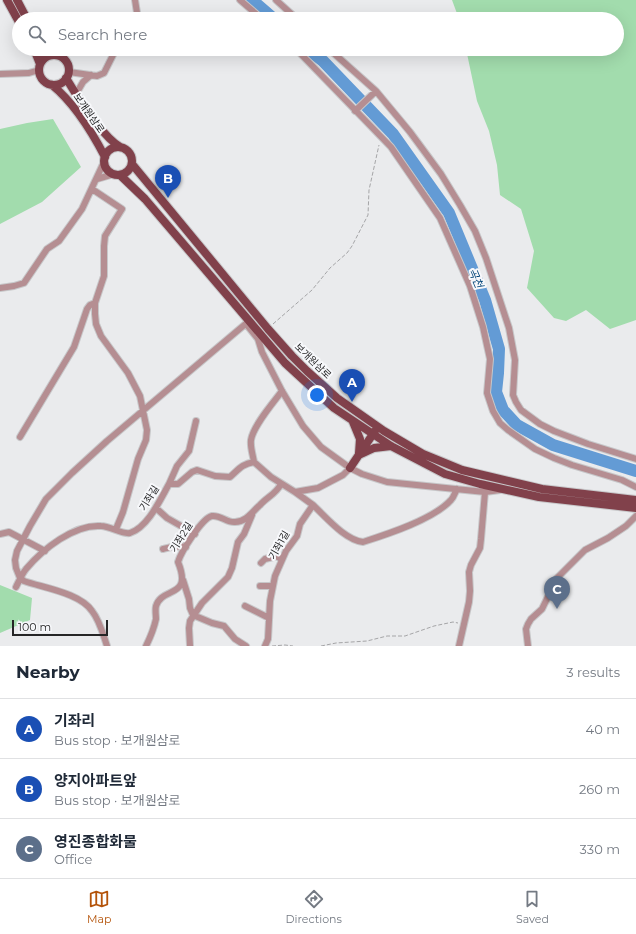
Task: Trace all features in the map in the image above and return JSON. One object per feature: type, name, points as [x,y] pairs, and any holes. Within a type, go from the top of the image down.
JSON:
[{"type":"main road","points":[[7,0],[14,12]]},
{"type":"main road","points":[[17,0],[24,12]]},
{"type":"main road","name":"보개원삼로","points":[[36,56],[42,79],[46,83],[52,85],[64,96],[83,121],[109,171],[117,175],[145,199],[248,323],[300,378],[334,408],[390,446],[445,474],[460,479],[501,490],[539,497],[636,508]]},
{"type":"main road","name":"보개원삼로","points":[[39,67],[47,56]]},
{"type":"main road","name":"보개원삼로","points":[[60,56],[68,65],[67,75],[76,94],[109,139],[126,148],[130,152],[132,164],[268,328],[307,372],[337,398],[378,427],[423,454],[462,470],[542,489],[636,500]]},
{"type":"main road","points":[[52,85],[62,83],[67,75]]},
{"type":"main road","points":[[104,160],[111,149],[120,146]]},
{"type":"main road","points":[[117,175],[127,172],[132,164]]},
{"type":"main road","points":[[353,421],[360,439],[359,456]]},
{"type":"main road","points":[[350,468],[378,427]]},
{"type":"main road","points":[[359,456],[374,448],[390,446]]},
{"type":"street","points":[[135,0],[137,12]]},
{"type":"street","points":[[240,0],[254,12]]},
{"type":"street","points":[[276,0],[289,12]]},
{"type":"street","points":[[67,75],[97,76],[104,73],[112,56]]},
{"type":"street","points":[[303,56],[391,147],[440,218],[470,286],[483,327],[490,360],[487,393],[493,411],[500,423],[535,449],[554,458],[622,480],[636,487]]},
{"type":"street","points":[[338,56],[376,91],[410,132],[441,174],[475,231],[486,258],[509,328],[515,360],[513,395],[516,402],[528,416],[554,431],[588,444],[636,459]]},
{"type":"street","points":[[0,74],[29,73],[39,67]]},
{"type":"street","points":[[76,94],[83,82],[91,75]]},
{"type":"street","points":[[355,111],[376,91]]},
{"type":"street","points":[[0,288],[24,283],[47,249],[59,241],[82,209],[97,179],[104,160]]},
{"type":"street","points":[[97,179],[117,175]]},
{"type":"street","points":[[92,189],[122,209],[105,236],[104,276],[95,303],[96,324],[101,336],[134,383],[140,396],[147,430],[146,440],[138,459],[123,512],[116,529]]},
{"type":"street","points":[[20,437],[74,347],[87,309],[90,305],[95,303]]},
{"type":"street","points":[[107,646],[97,619],[84,602],[24,581],[20,578],[15,560],[22,540],[37,512],[52,493],[72,473],[142,411],[248,323]]},
{"type":"street","name":"보개원삼로","points":[[248,323],[258,339],[262,352],[282,391],[303,426],[321,447],[350,468],[362,474],[388,482],[485,492],[501,490]]},
{"type":"street","points":[[282,391],[254,429],[251,438],[254,462],[281,484],[314,505],[342,533],[363,542],[424,518],[445,506],[452,499],[457,489]]},
{"type":"street","points":[[169,484],[177,466],[189,451],[196,421]]},
{"type":"street","name":"기좌길","points":[[16,587],[26,569],[62,537],[89,526],[106,526],[125,534],[131,533],[146,522],[156,508],[169,484],[178,484],[185,480],[192,472],[197,470],[215,476],[230,477],[239,468],[247,463],[254,462]]},
{"type":"street","points":[[295,492],[318,488],[342,475],[350,468]]},
{"type":"street","name":"기좌2길","points":[[193,615],[178,562],[201,524],[211,516],[219,516],[229,522],[236,522],[246,518],[254,512],[260,504],[271,497],[278,490],[281,484]]},
{"type":"street","points":[[459,646],[465,623],[470,591],[471,565],[480,548],[485,492]]},
{"type":"street","name":"기좌1길","points":[[266,646],[274,576],[281,559],[297,536],[300,524],[314,505]]},
{"type":"street","points":[[156,508],[167,518],[195,534]]},
{"type":"street","points":[[190,646],[189,628],[193,615],[202,603],[228,577],[232,568],[238,542],[244,534],[254,512]]},
{"type":"street","points":[[528,646],[526,629],[528,624],[531,619],[542,609],[557,578],[585,550],[608,538],[626,526],[636,516]]},
{"type":"street","points":[[0,534],[9,532],[45,551]]},
{"type":"street","points":[[163,549],[173,546],[186,547]]},
{"type":"street","points":[[261,563],[265,559],[278,556],[281,559]]},
{"type":"street","points":[[146,646],[156,620],[156,606],[160,600],[181,585],[183,580]]},
{"type":"street","points":[[260,586],[272,586]]},
{"type":"street","points":[[245,606],[269,618]]},
{"type":"street","points":[[193,615],[224,626],[235,639],[246,646]]},
{"type":"path","points":[[268,328],[312,290],[330,268],[347,253],[352,246],[368,215],[369,190],[381,136]]},
{"type":"path","points":[[321,646],[336,643],[366,641],[387,636],[405,636],[434,626],[453,622],[465,623]]},
{"type":"path","points":[[266,646],[293,646]]},
{"type":"green space","points":[[452,0],[636,0],[636,320],[610,329],[586,310],[566,321],[554,318],[527,288],[534,251],[521,209],[500,195],[497,165],[489,131],[477,101],[467,56],[624,56],[624,12],[456,12]]},
{"type":"green space","points":[[53,119],[81,167],[42,202],[0,224],[0,129]]},
{"type":"green space","points":[[0,585],[32,598],[30,620],[0,633]]},
{"type":"waterway","name":"곡천","points":[[252,0],[266,12]]},
{"type":"waterway","name":"곡천","points":[[317,56],[393,134],[449,213],[485,300],[499,349],[496,392],[503,410],[517,425],[553,445],[636,471]]},
{"type":"place","name":"양지아파트앞","points":[[168,198]]},
{"type":"place","name":"기좌리","points":[[352,402]]},
{"type":"place","name":"영진종합화물","points":[[557,609]]}]
